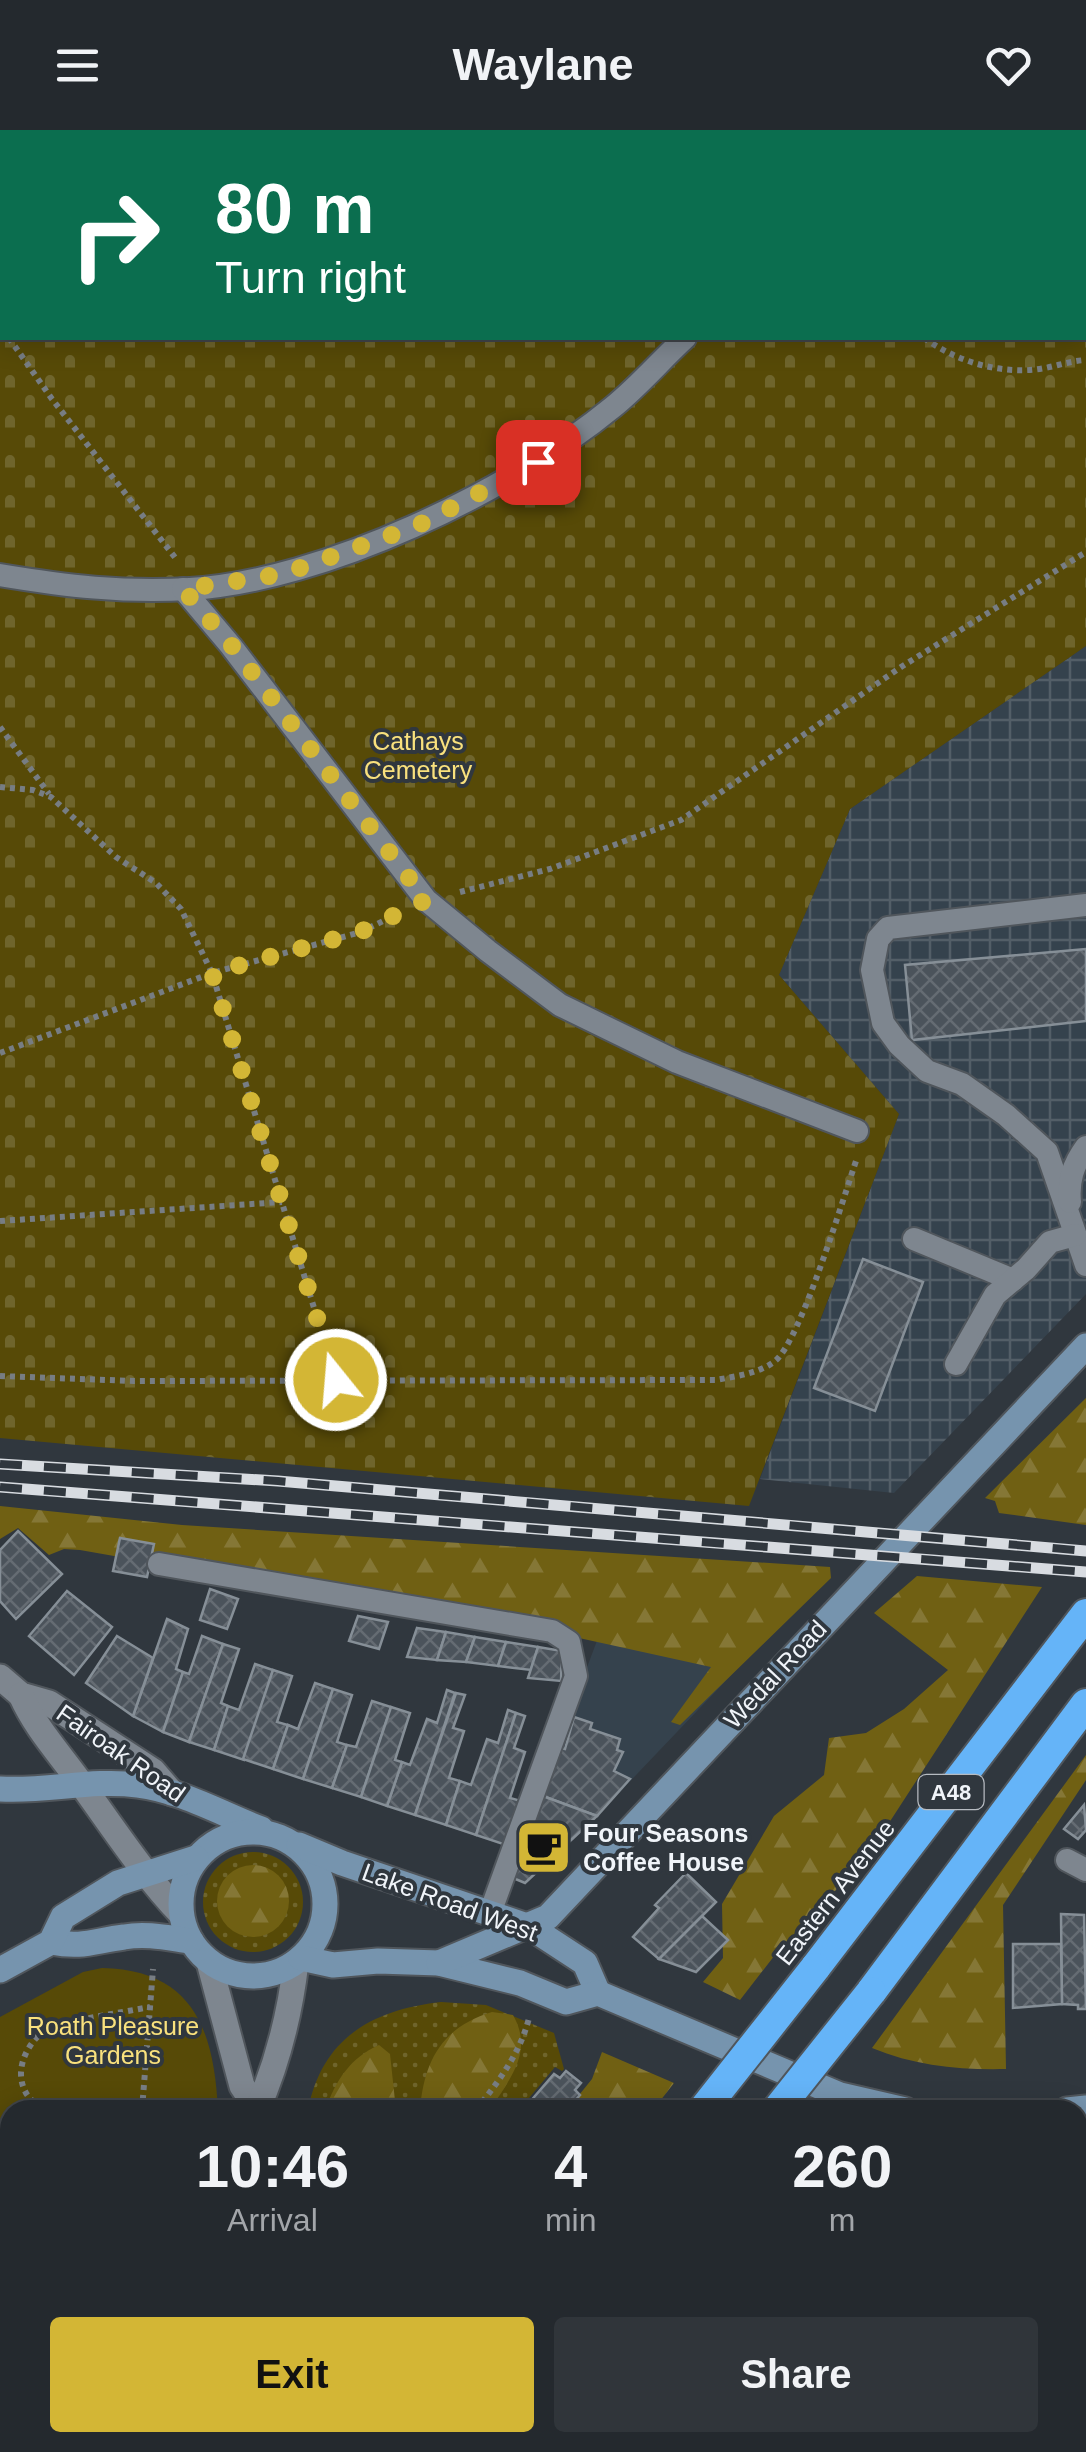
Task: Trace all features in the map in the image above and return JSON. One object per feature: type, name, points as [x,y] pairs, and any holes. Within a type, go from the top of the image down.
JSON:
[{"type":"highway","name":"Eastern Avenue","points":[[711,2100],[1086,1614]]},
{"type":"highway","name":"A48","points":[[785,2100],[871,1992],[1086,1704]]},
{"type":"street","name":"Wedal Road","points":[[439,1963],[548,1917],[1086,1346]]},
{"type":"street","name":"Fairoak Road","points":[[0,1678],[22,1695],[49,1703],[153,1772],[172,1793],[278,1836]]},
{"type":"street","name":"Fairoak Road","points":[[22,1695],[35,1726],[144,1873],[181,1914]]},
{"type":"street","points":[[0,1789],[138,1785],[172,1793]]},
{"type":"street","points":[[0,1970],[51,1942],[63,1917],[118,1883],[196,1858],[226,1836],[246,1831],[278,1836],[302,1850],[316,1868],[324,1892],[323,1916],[314,1940],[298,1960],[281,1970],[244,1976],[209,1962],[190,1941],[181,1914],[184,1880],[196,1858]]},
{"type":"street","name":"Lake Road West","points":[[278,1836],[342,1863],[530,1927],[585,1964],[598,1993]]},
{"type":"street","points":[[51,1942],[78,1947],[126,1936],[151,1935],[190,1941]]},
{"type":"street","name":"Lake Road West","points":[[298,1960],[333,1964],[439,1963],[520,1983],[566,2002],[598,1993],[840,2095],[862,2100]]},
{"type":"street","points":[[262,2100],[290,2014],[298,1960]]},
{"type":"street","points":[[209,1962],[242,2086],[251,2100]]},
{"type":"lane","points":[[0,575],[86,590],[193,588],[283,574],[417,526],[538,462],[614,406],[682,340]]},
{"type":"lane","points":[[193,588],[232,646],[426,900],[560,1004],[677,1062],[857,1131]]},
{"type":"lane","points":[[1086,905],[888,928],[878,940],[872,970],[883,1023],[899,1046],[927,1071],[962,1084],[1006,1115],[1048,1152],[1086,1265]]},
{"type":"lane","points":[[1075,1235],[1068,1184],[1086,1147]]},
{"type":"lane","points":[[956,1364],[996,1295],[1050,1242],[1075,1235]]},
{"type":"lane","points":[[914,1239],[1014,1280]]},
{"type":"lane","points":[[159,1564],[552,1630],[568,1642],[576,1676],[490,1913]]},
{"type":"path","points":[[11,340],[180,565],[193,588]]},
{"type":"path","points":[[927,340],[991,369],[1032,370],[1086,360]]},
{"type":"path","points":[[0,1053],[212,973],[360,932],[426,900],[550,870],[681,820],[900,667],[1086,552]]},
{"type":"path","points":[[0,727],[52,797],[116,858],[156,883],[181,909],[212,973],[336,1380]]},
{"type":"path","points":[[0,787],[33,790],[52,797]]},
{"type":"path","points":[[0,1376],[134,1382],[716,1380],[756,1372],[778,1360],[799,1322],[860,1148],[857,1131]]},
{"type":"path","points":[[0,1221],[282,1202]]},
{"type":"path","points":[[143,2100],[153,1969]]},
{"type":"path","points":[[32,2100],[24,2091],[22,2077],[32,2040],[44,2029],[150,2007]]},
{"type":"path","points":[[484,2100],[504,2074],[524,2036],[530,2012]]},
{"type":"shaded area","points":[[1086,646],[1086,1294],[894,1493],[760,1479],[899,1114],[779,975],[850,809]]},
{"type":"shaded area","points":[[598,1638],[737,1669],[597,1816],[557,1747]]},
{"type":"green space","name":"Cathays Cemetery","points":[[0,340],[1086,340],[1086,646],[850,809],[779,975],[899,1114],[749,1506],[0,1438]]},
{"type":"green space","points":[[1086,1398],[1086,1525],[999,1513],[995,1501],[985,1498]]},
{"type":"green space","points":[[0,1506],[182,1525],[830,1567],[831,1578],[680,1725],[671,1722],[711,1667],[570,1636],[80,1550],[64,1549],[49,1555],[18,1528],[0,1539]]},
{"type":"green space","points":[[917,1576],[1042,1587],[887,1826],[784,1955],[778,1951],[740,2000],[703,1982],[723,1958],[722,1904],[774,1816],[824,1775],[829,1738],[866,1733],[904,1709],[948,1670],[874,1613]]},
{"type":"green space","points":[[1086,1755],[1086,1780],[1003,1905],[1006,2069],[938,2066],[872,2048]]},
{"type":"green space","points":[[253,1852],[281,1860],[295,1874],[303,1902],[295,1930],[281,1944],[253,1952],[225,1944],[211,1930],[203,1902],[211,1874],[225,1860]]},
{"type":"green space","points":[[253,1865],[267,1867],[279,1875],[287,1887],[287,1915],[279,1927],[267,1935],[253,1937],[239,1935],[227,1927],[219,1915],[217,1901],[219,1887],[227,1875],[239,1867]]},
{"type":"green space","name":"Roath Pleasure Gardens","points":[[102,1968],[133,1971],[178,1993],[204,2031],[217,2100],[0,2100],[0,2017],[83,1972]]},
{"type":"green space","points":[[441,2002],[486,2005],[554,2033],[564,2069],[555,2067],[527,2100],[311,2100],[325,2064],[338,2046],[372,2021]]},
{"type":"green space","points":[[492,2012],[513,2015],[519,2028],[517,2064],[496,2100],[421,2100],[431,2061],[439,2048],[460,2027]]},
{"type":"green space","points":[[379,2045],[390,2054],[395,2100],[329,2100],[345,2071]]},
{"type":"green space","points":[[602,2052],[674,2083],[661,2100],[575,2100],[592,2079]]},
{"type":"building","points":[[1086,949],[1086,1021],[912,1040],[905,965]]},
{"type":"building","points":[[863,1259],[923,1282],[875,1411],[814,1388]]},
{"type":"building","points":[[18,1531],[62,1574],[16,1619],[0,1601],[0,1550]]},
{"type":"building","points":[[120,1538],[154,1544],[147,1577],[113,1571]]},
{"type":"building","points":[[210,1589],[238,1599],[227,1629],[200,1620]]},
{"type":"building","points":[[67,1591],[112,1627],[74,1675],[29,1636]]},
{"type":"building","points":[[358,1616],[388,1622],[379,1649],[349,1641]]},
{"type":"building","points":[[167,1619],[188,1629],[176,1669],[183,1672],[163,1732],[133,1716]]},
{"type":"building","points":[[417,1628],[446,1632],[437,1660],[407,1657]]},
{"type":"building","points":[[446,1632],[475,1637],[466,1662],[437,1660]]},
{"type":"building","points":[[117,1636],[153,1658],[133,1716],[86,1683]]},
{"type":"building","points":[[202,1636],[223,1644],[189,1742],[163,1732],[183,1672],[189,1674]]},
{"type":"building","points":[[475,1637],[506,1642],[498,1666],[466,1662]]},
{"type":"building","points":[[506,1642],[538,1647],[531,1670],[498,1666]]},
{"type":"building","points":[[223,1644],[239,1649],[221,1703],[228,1706],[214,1750],[189,1742]]},
{"type":"building","points":[[538,1647],[562,1651],[561,1681],[528,1678]]},
{"type":"building","points":[[255,1664],[273,1670],[244,1760],[214,1750],[228,1706],[239,1710]]},
{"type":"building","points":[[273,1670],[292,1676],[277,1722],[288,1725],[273,1769],[243,1759]]},
{"type":"building","points":[[315,1683],[333,1689],[303,1779],[273,1769],[288,1725],[298,1729]]},
{"type":"building","points":[[333,1689],[352,1695],[337,1742],[347,1745],[332,1788],[303,1779]]},
{"type":"building","points":[[447,1690],[455,1693],[415,1815],[387,1806],[402,1762],[410,1765],[427,1719],[437,1723]]},
{"type":"building","points":[[456,1693],[465,1695],[453,1728],[464,1731],[449,1778],[460,1781],[446,1825],[415,1815]]},
{"type":"building","points":[[372,1701],[391,1707],[361,1797],[332,1788],[347,1745],[356,1747]]},
{"type":"building","points":[[391,1707],[410,1713],[395,1760],[402,1762],[387,1806],[361,1797]]},
{"type":"building","points":[[508,1710],[516,1713],[476,1835],[446,1825],[460,1781],[471,1785],[487,1739],[498,1743]]},
{"type":"building","points":[[516,1713],[525,1716],[514,1748],[525,1752],[510,1798],[521,1801],[506,1845],[476,1835]]},
{"type":"building","points":[[574,1717],[592,1723],[590,1729],[620,1739],[617,1750],[623,1752],[614,1771],[630,1779],[597,1816],[540,1795],[557,1747],[565,1749]]},
{"type":"building","name":"Four Seasons Coffee House","points":[[540,1795],[597,1816],[525,1883],[513,1878]]},
{"type":"building","points":[[1084,1805],[1086,1830],[1078,1839],[1064,1829]]},
{"type":"building","points":[[686,1873],[716,1902],[659,1959],[633,1937],[659,1908],[655,1905]]},
{"type":"building","points":[[1061,1914],[1084,1915],[1086,2009],[1062,2004]]},
{"type":"building","points":[[702,1916],[728,1940],[696,1972],[659,1959]]},
{"type":"building","points":[[1013,1944],[1061,1944],[1062,2004],[1013,2008]]},
{"type":"building","points":[[566,2071],[581,2083],[575,2090],[580,2095],[576,2100],[532,2100],[554,2074],[560,2078]]},
{"type":"railway","points":[[0,1464],[278,1481],[1086,1551]]},
{"type":"railway","points":[[0,1487],[1086,1572]]},
{"type":"place","name":"Four Seasons Coffee House","points":[[544,1847]]},
{"type":"route","points":[[336,1380],[212,973],[360,932],[426,900],[232,646],[183,589],[283,574],[417,526],[538,462]]}]
